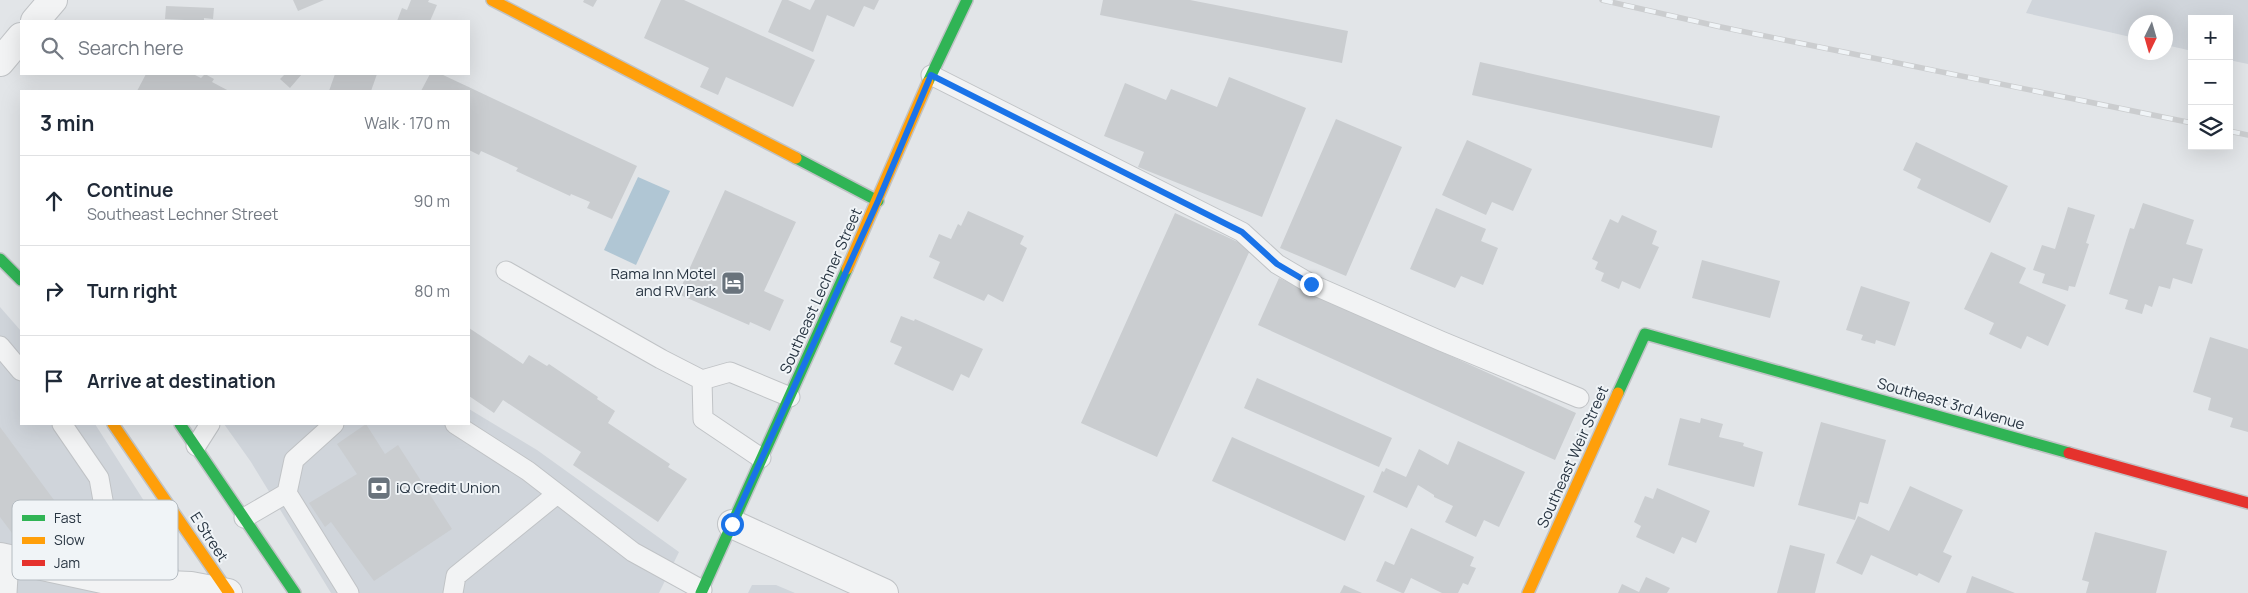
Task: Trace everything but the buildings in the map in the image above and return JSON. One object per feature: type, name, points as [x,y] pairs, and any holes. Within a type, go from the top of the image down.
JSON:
[{"type":"street","points":[[36,20],[53,0]]},
{"type":"street","points":[[492,0],[878,201]]},
{"type":"street","name":"Southeast Lechner Street","points":[[702,591],[878,201],[931,75],[966,0]]},
{"type":"street","points":[[0,62],[20,38]]},
{"type":"street","points":[[0,259],[20,279]]},
{"type":"street","name":"Southeast 3rd Avenue","points":[[1645,334],[2248,503]]},
{"type":"street","name":"Southeast Weir Street","points":[[1528,593],[1645,334]]},
{"type":"street","name":"E Street","points":[[114,425],[167,500]]},
{"type":"street","points":[[181,425],[294,593]]},
{"type":"street","name":"E Street","points":[[178,517],[228,593]]},
{"type":"street","points":[[732,524],[884,593]]},
{"type":"street","points":[[106,580],[121,583],[191,586],[228,593]]},
{"type":"lane","points":[[931,75],[1242,232],[1277,264],[1311,284],[1579,398]]},
{"type":"lane","points":[[506,271],[661,359],[702,380],[730,372],[790,397]]},
{"type":"lane","points":[[0,346],[20,370]]},
{"type":"lane","points":[[702,380],[703,418],[761,458]]},
{"type":"lane","points":[[63,425],[99,478],[103,500]]},
{"type":"lane","points":[[196,446],[209,425]]},
{"type":"lane","points":[[244,518],[286,493],[294,460],[333,425]]},
{"type":"lane","points":[[457,425],[528,470],[633,552],[702,591]]},
{"type":"lane","points":[[286,493],[349,593]]},
{"type":"lane","points":[[454,593],[456,576],[557,494]]},
{"type":"lane","points":[[5,558],[7,593]]},
{"type":"shaded area","points":[[2032,0],[2248,0],[2248,64],[2233,61],[2233,15],[2188,15],[2188,50],[2173,47],[2173,15],[2128,15],[2128,36],[2026,13]]},
{"type":"shaded area","points":[[0,307],[20,330],[20,425],[96,425],[143,500],[12,500],[12,580],[178,580],[178,568],[187,593],[0,593]]},
{"type":"shaded area","points":[[470,410],[537,450],[679,552],[659,593],[331,593],[251,462],[225,425],[470,425]]},
{"type":"shaded area","points":[[752,585],[776,585],[795,593],[748,593]]},
{"type":"water","points":[[638,177],[670,191],[636,265],[604,250]]},
{"type":"railway","points":[[1602,0],[1721,27],[2188,122]]},
{"type":"railway","points":[[2233,132],[2248,135]]},
{"type":"traffic: fast","points":[[928,82],[967,0]]},
{"type":"traffic: fast","points":[[796,158],[878,201]]},
{"type":"traffic: fast","points":[[0,259],[20,279]]},
{"type":"traffic: fast","points":[[701,593],[847,269]]},
{"type":"traffic: fast","points":[[1618,393],[1645,334],[2069,453]]},
{"type":"traffic: fast","points":[[181,425],[295,593]]},
{"type":"traffic: slow","points":[[492,0],[796,158]]},
{"type":"traffic: slow","points":[[847,269],[928,82]]},
{"type":"traffic: slow","points":[[1528,593],[1618,393]]},
{"type":"traffic: slow","points":[[114,425],[165,500]]},
{"type":"traffic: slow","points":[[178,519],[229,593]]},
{"type":"traffic: jam","points":[[2069,453],[2248,503]]},
{"type":"place","name":"Rama Inn Motel and RV Park","points":[[733,283]]},
{"type":"place","name":"iQ Credit Union","points":[[379,488]]},
{"type":"route","points":[[732,524],[878,201],[931,75],[1242,232],[1277,264],[1311,284]]}]
